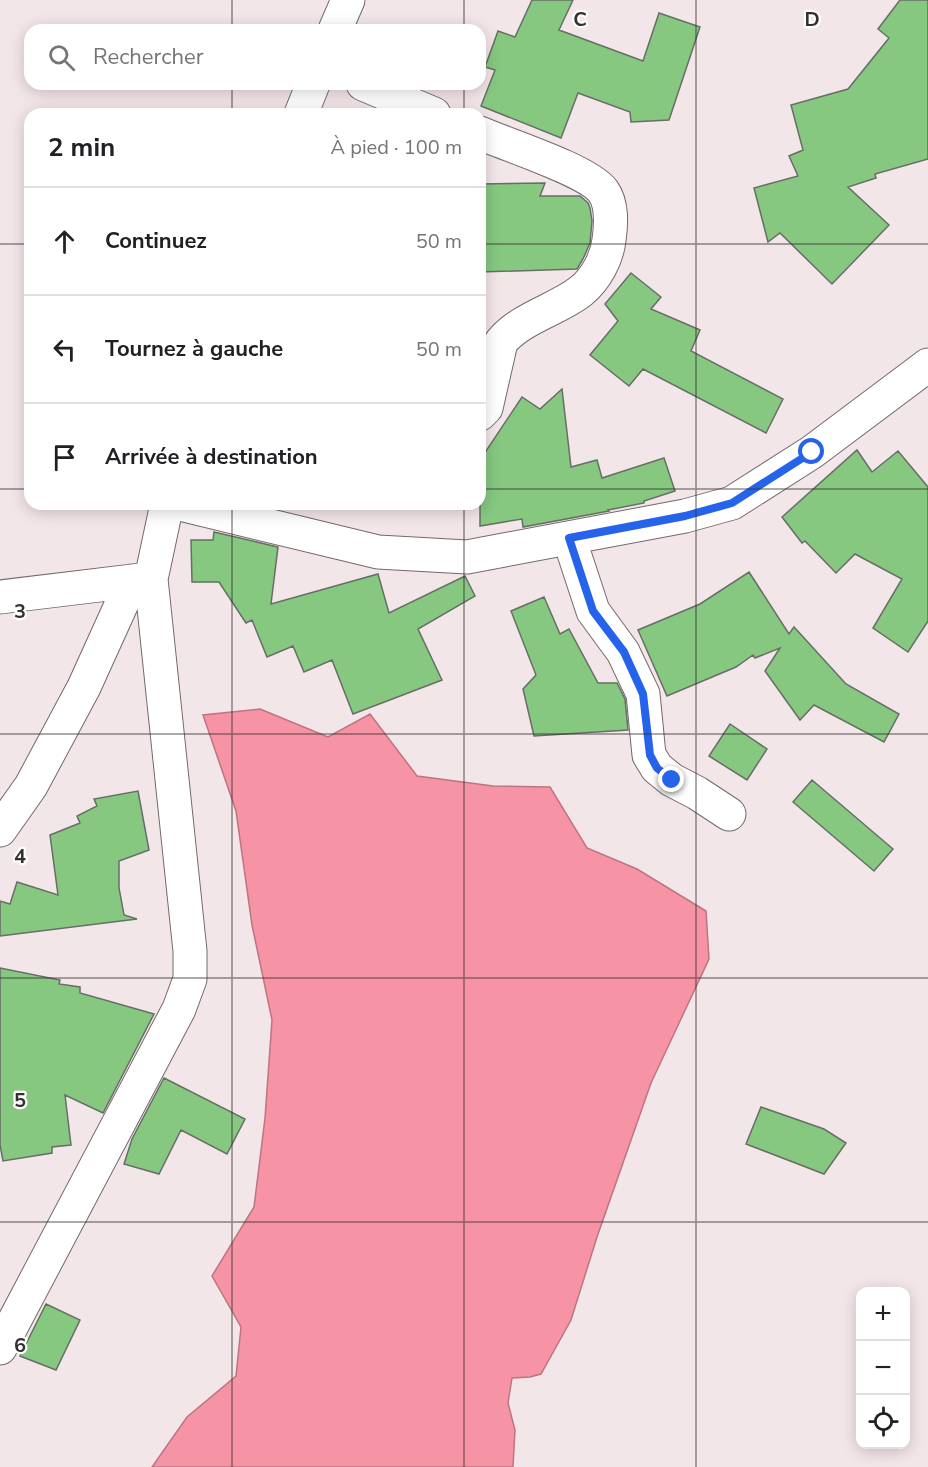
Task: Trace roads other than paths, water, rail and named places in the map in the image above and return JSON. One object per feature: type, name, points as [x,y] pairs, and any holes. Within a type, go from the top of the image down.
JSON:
[{"type":"street","points":[[338,24],[348,0]]},
{"type":"street","points":[[303,108],[311,90]]},
{"type":"street","points":[[377,90],[420,108]]},
{"type":"street","points":[[486,135],[591,180],[604,192],[610,211],[608,251],[598,270],[583,290],[508,334],[501,342],[486,408]]},
{"type":"street","points":[[205,510],[378,552],[467,557],[685,516],[732,503],[812,452],[928,365]]},
{"type":"street","points":[[0,830],[31,786],[141,580],[165,510]]},
{"type":"street","points":[[569,538],[593,611],[624,652],[643,694],[646,733],[653,762],[672,780],[698,793],[729,814]]},
{"type":"street","points":[[0,597],[141,580]]},
{"type":"street","points":[[0,1348],[179,1009],[190,979],[190,951],[141,580]]}]
